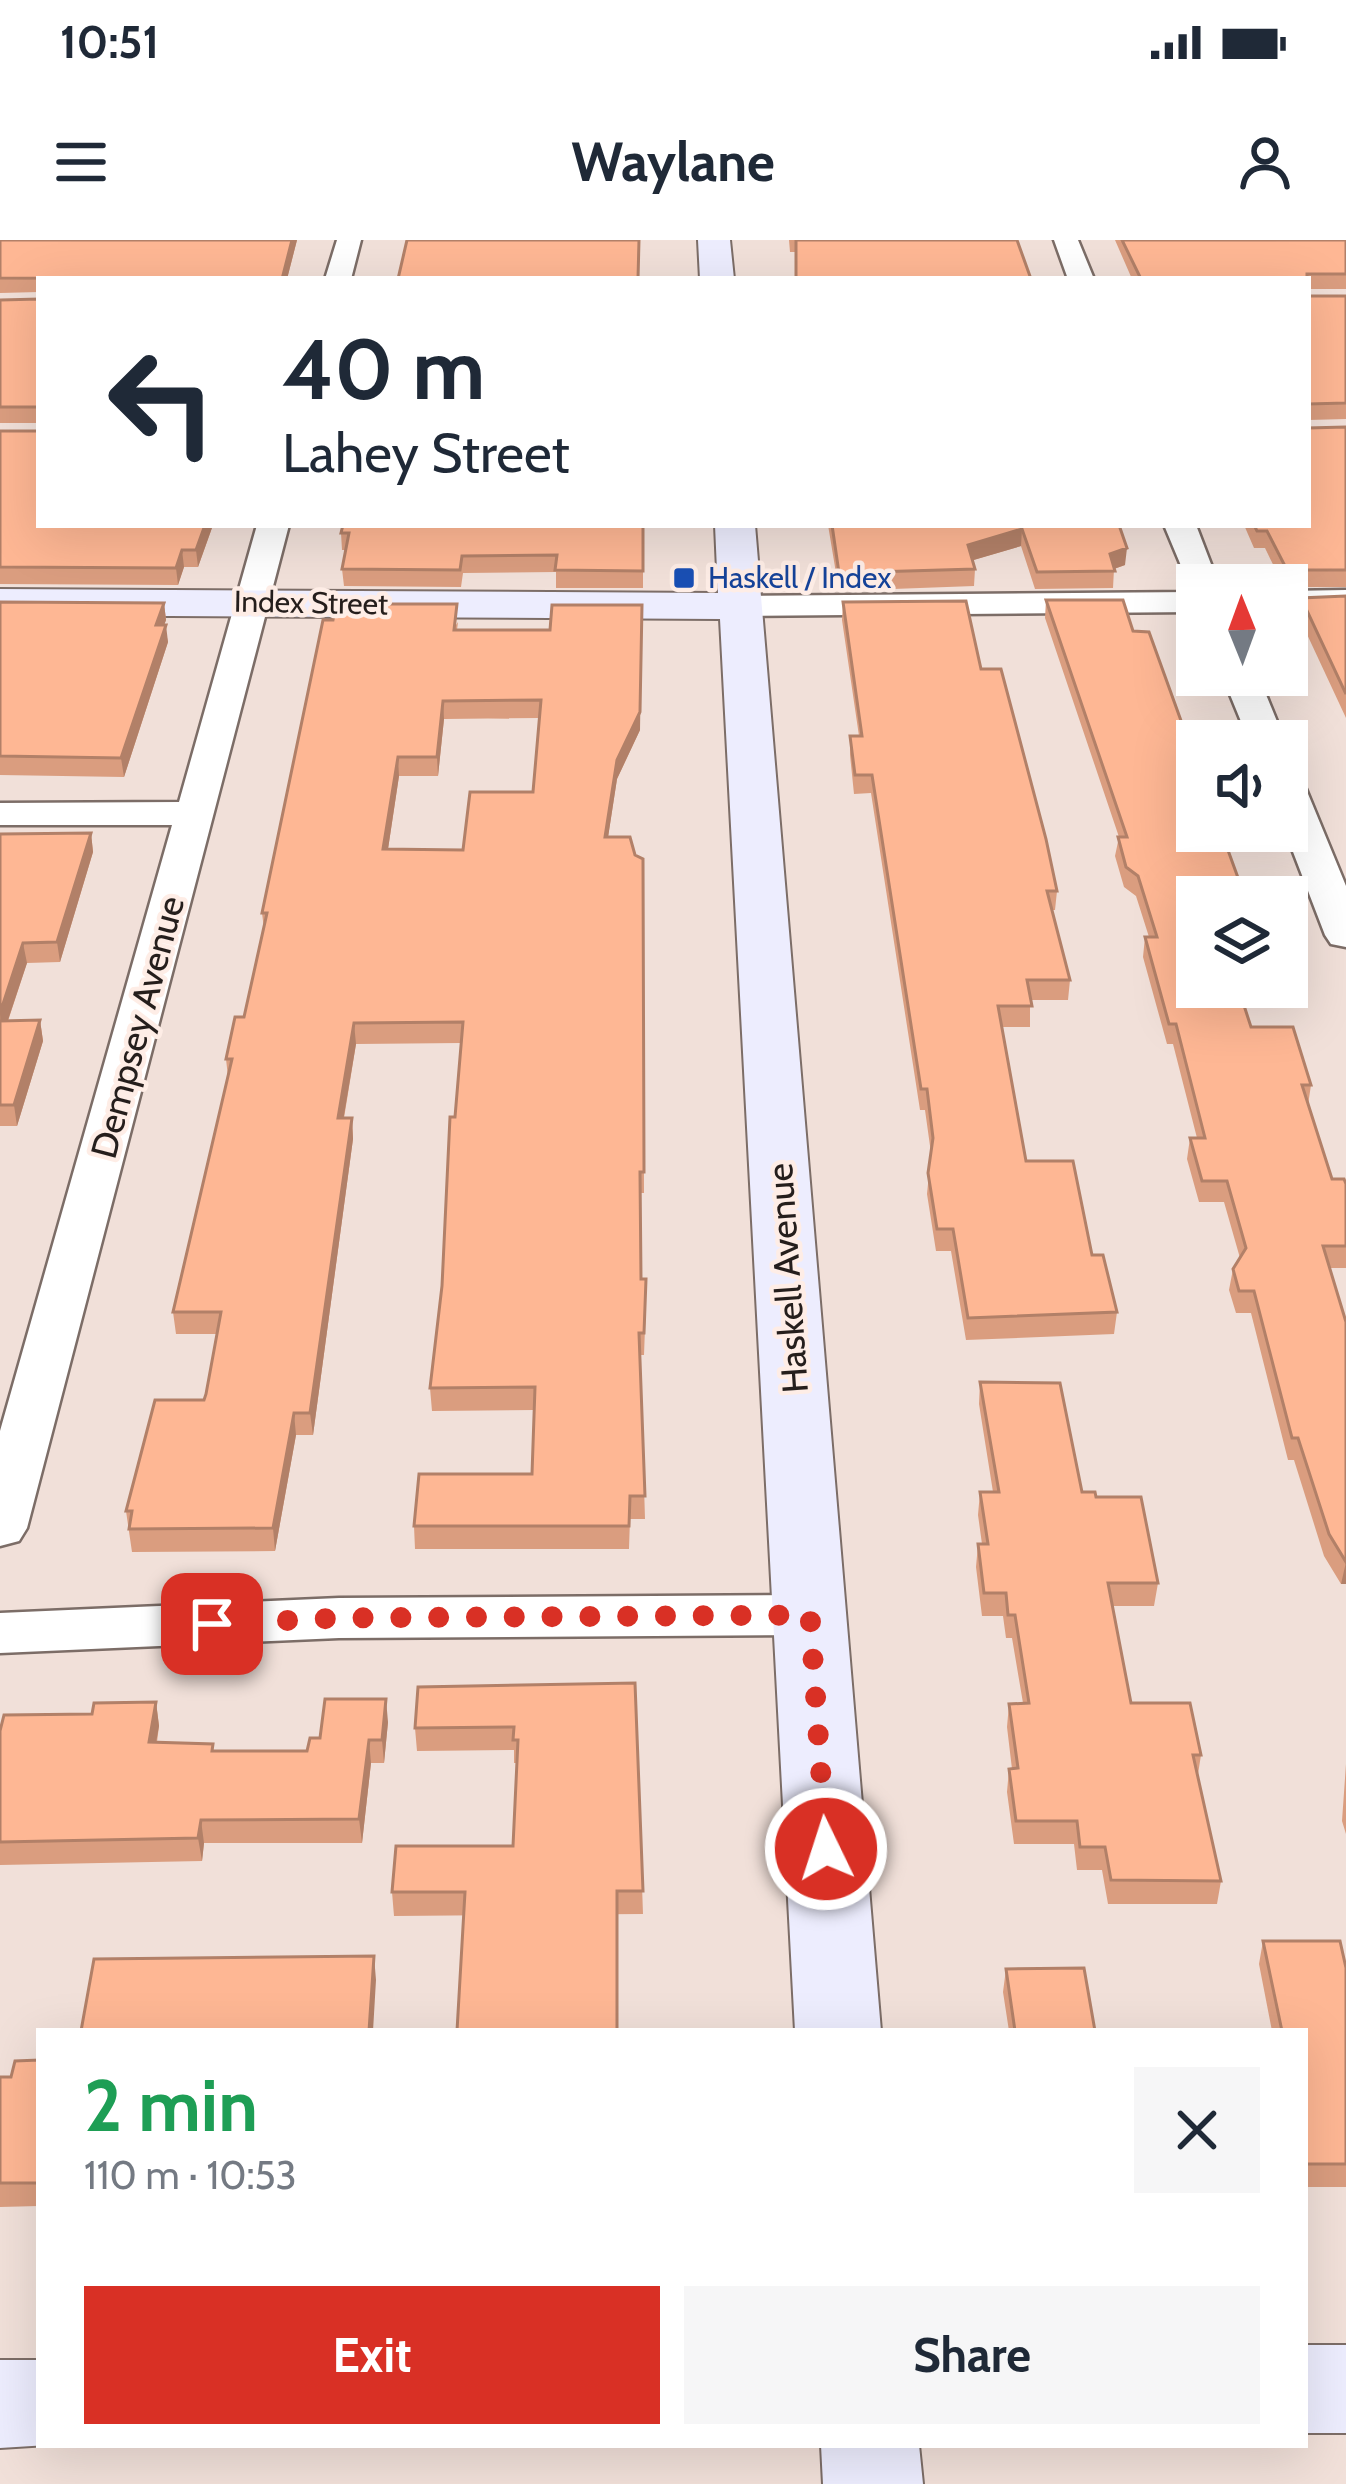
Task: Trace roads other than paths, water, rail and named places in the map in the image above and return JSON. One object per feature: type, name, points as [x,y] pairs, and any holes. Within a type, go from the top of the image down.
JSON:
[{"type":"main road","points":[[714,240],[716,276]]},
{"type":"main road","name":"Haskell Avenue","points":[[735,528],[838,2028]]},
{"type":"main road","name":"Index Street","points":[[0,602],[741,606]]},
{"type":"main road","points":[[1308,2389],[1346,2389]]},
{"type":"main road","points":[[0,2404],[36,2404]]},
{"type":"main road","points":[[870,2448],[873,2484]]},
{"type":"street","points":[[339,276],[349,240]]},
{"type":"street","points":[[1066,240],[1080,276]]},
{"type":"street","name":"Dempsey Avenue","points":[[0,1528],[272,528]]},
{"type":"street","points":[[1181,528],[1195,564]]},
{"type":"street","points":[[1308,601],[1346,601]]},
{"type":"street","name":"Index Street","points":[[741,606],[1176,602]]},
{"type":"street","points":[[0,814],[196,813]]},
{"type":"street","points":[[1308,832],[1346,832]]},
{"type":"street","points":[[1308,840],[1346,935]]},
{"type":"street","points":[[0,1633],[339,1618],[810,1615]]},
{"type":"place","name":"Haskell / Index","points":[[684,578]]}]
